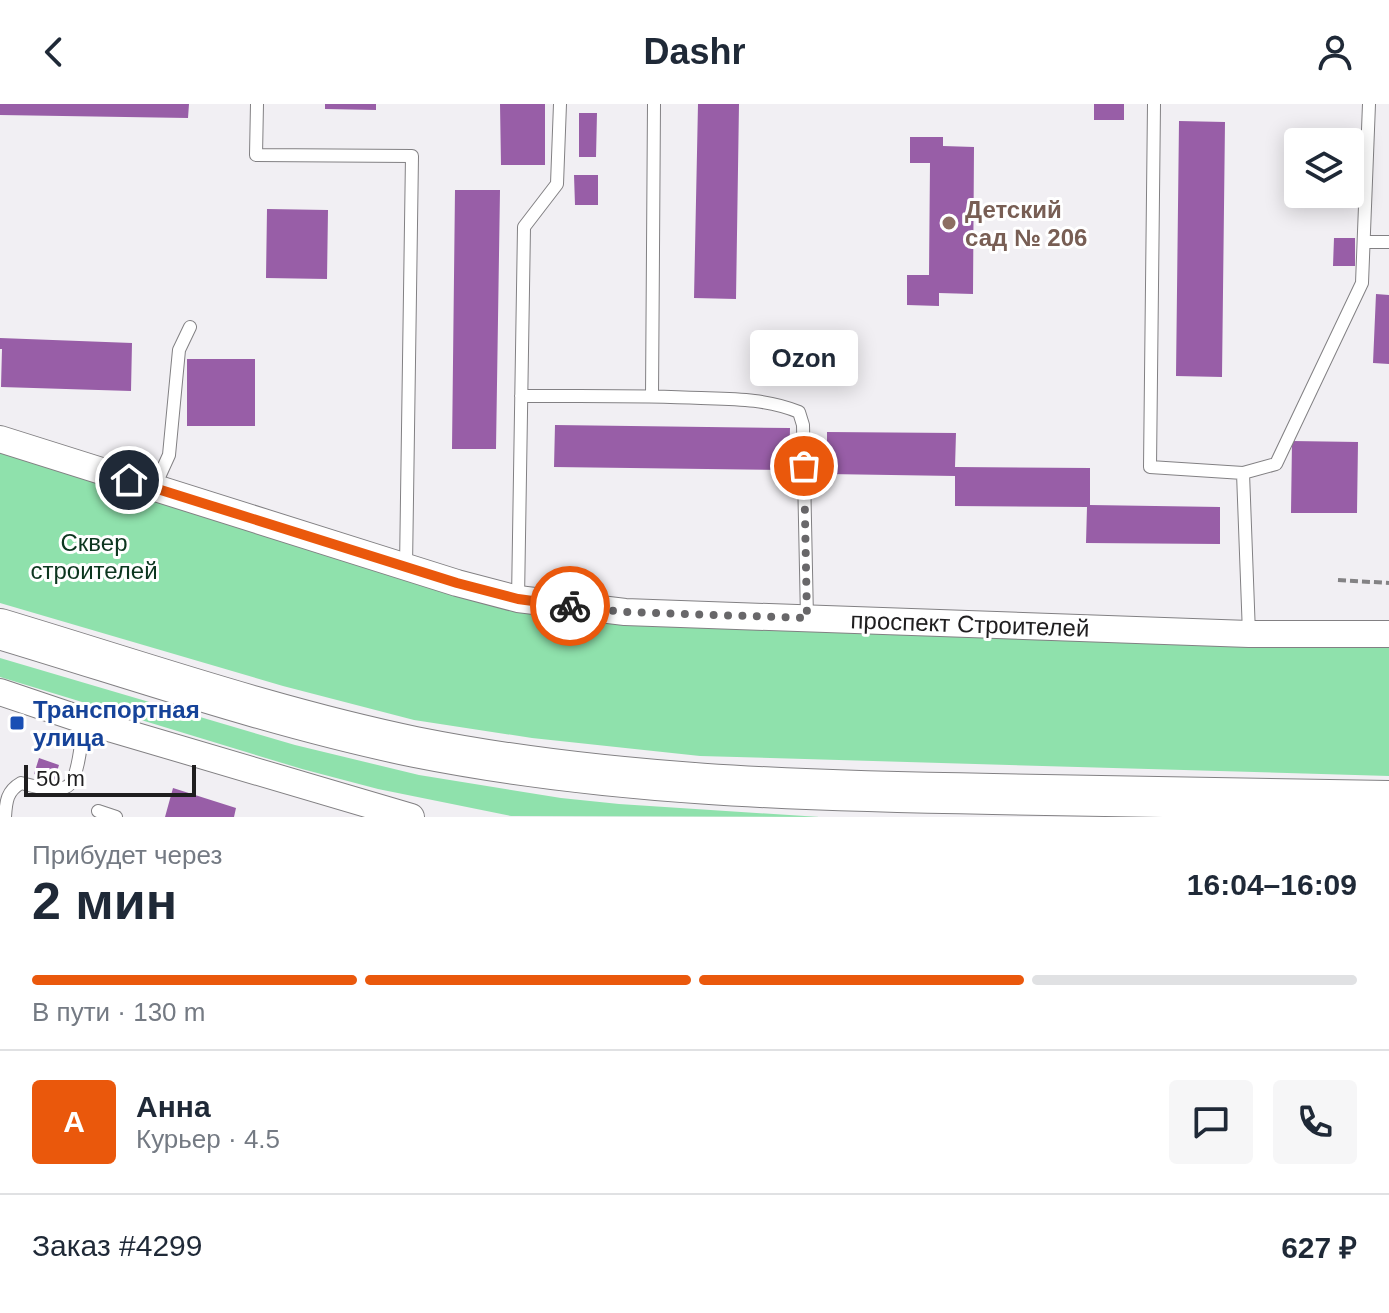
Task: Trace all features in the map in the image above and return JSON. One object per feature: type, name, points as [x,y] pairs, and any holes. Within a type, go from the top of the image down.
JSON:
[{"type":"main road","points":[[0,629],[303,719],[415,747],[547,768],[700,784],[840,792],[1389,801]]},
{"type":"street","name":"проспект Строителей","points":[[0,439],[406,567],[518,599],[625,612],[1249,634],[1389,634]]},
{"type":"street","points":[[0,692],[411,817]]},
{"type":"lane","points":[[257,104],[256,155],[412,156],[406,567]]},
{"type":"lane","points":[[518,599],[524,227],[557,184],[560,104]]},
{"type":"lane","points":[[652,396],[654,104]]},
{"type":"lane","points":[[1154,104],[1150,467],[1243,473],[1276,464],[1362,283],[1369,104]]},
{"type":"lane","points":[[1365,242],[1389,242]]},
{"type":"lane","points":[[154,488],[169,455],[179,350],[190,327]]},
{"type":"lane","points":[[521,396],[652,396],[780,404],[799,412],[803,438],[807,618]]},
{"type":"lane","points":[[1243,473],[1249,634]]},
{"type":"lane","points":[[5,817],[11,789],[21,783],[45,789],[65,788],[71,783],[84,720]]},
{"type":"lane","points":[[98,811],[116,817]]},
{"type":"path","points":[[1338,580],[1389,583]]},
{"type":"green space","name":"Cквер cтроителей","points":[[0,453],[204,512],[519,611],[1389,645],[1389,776],[700,756],[532,738],[414,720],[283,686],[0,603]]},
{"type":"green space","points":[[0,658],[295,745],[419,775],[561,798],[820,817],[511,816],[378,789],[302,769],[0,677]]},
{"type":"building","points":[[0,104],[189,104],[188,118],[0,115]]},
{"type":"building","points":[[325,104],[376,104],[376,110],[325,109]]},
{"type":"building","points":[[500,104],[545,104],[545,165],[501,165]]},
{"type":"building","points":[[698,104],[739,104],[736,299],[694,298]]},
{"type":"building","points":[[1094,104],[1124,104],[1124,120],[1094,120]]},
{"type":"building","points":[[579,113],[597,113],[596,157],[579,157]]},
{"type":"building","points":[[1179,121],[1225,122],[1222,377],[1176,376]]},
{"type":"building","points":[[910,137],[943,137],[943,146],[974,147],[973,294],[939,293],[939,306],[907,305],[907,275],[929,275],[930,163],[910,163]]},
{"type":"building","points":[[574,175],[598,175],[598,205],[575,205]]},
{"type":"building","points":[[455,190],[500,190],[496,449],[452,449]]},
{"type":"building","points":[[267,209],[328,210],[327,279],[266,278]]},
{"type":"building","points":[[1334,238],[1355,238],[1355,266],[1333,266]]},
{"type":"building","points":[[1376,294],[1389,295],[1389,364],[1373,363]]},
{"type":"building","points":[[0,338],[132,343],[131,391],[1,387]]},
{"type":"building","points":[[187,359],[255,359],[255,426],[187,426]]},
{"type":"building","points":[[555,425],[790,428],[789,470],[554,467]]},
{"type":"building","points":[[827,432],[956,433],[955,467],[1090,468],[1090,505],[1220,507],[1220,544],[1086,543],[1087,507],[955,506],[955,476],[827,474]]},
{"type":"building","points":[[1292,441],[1358,442],[1357,513],[1291,513]]},
{"type":"building","points":[[39,758],[59,765],[54,781],[34,774]]},
{"type":"building","points":[[173,788],[236,808],[234,817],[165,817]]},
{"type":"way so far","points":[[570,606],[625,612],[807,618],[804,466]]},
{"type":"place","name":"Детский сад № 206","points":[[949,223]]},
{"type":"place","name":"Ozon","points":[[804,466]]},
{"type":"place","name":"Транспортная улица","points":[[17,723]]},
{"type":"route","points":[[129,480],[457,583],[518,599],[570,606]]}]
